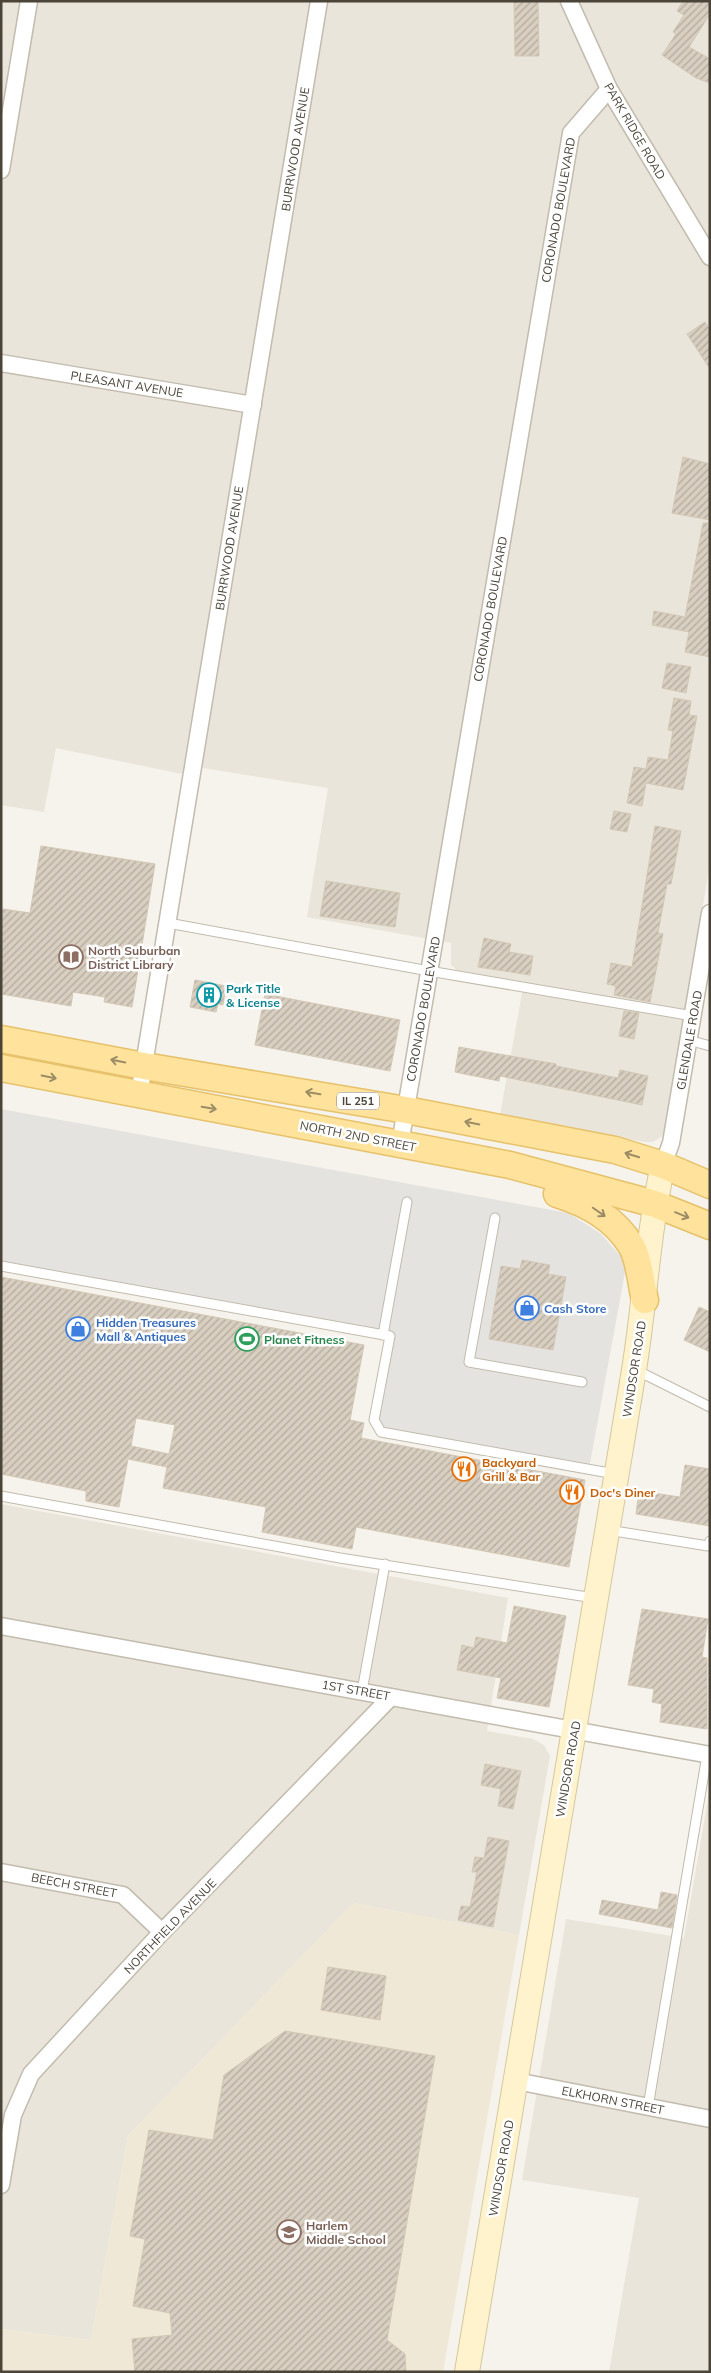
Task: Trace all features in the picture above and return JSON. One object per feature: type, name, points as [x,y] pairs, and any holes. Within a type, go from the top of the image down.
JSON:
[{"type":"main road","name":"IL 251","points":[[1,1039],[144,1066],[406,1110],[615,1150],[664,1166],[710,1185]]},
{"type":"main road","name":"NORTH 2ND STREET","points":[[1,1068],[139,1096],[510,1165],[655,1204],[710,1226]]},
{"type":"main road","points":[[510,1165],[544,1190],[590,1206],[604,1215],[632,1248],[645,1300]]},
{"type":"street","points":[[1,170],[29,1]]},
{"type":"street","name":"BURRWOOD AVENUE","points":[[139,1096],[319,1]]},
{"type":"street","name":"PARK RIDGE ROAD","points":[[570,1],[609,89],[710,257]]},
{"type":"street","name":"CORONADO BOULEVARD","points":[[400,1144],[571,132],[609,89]]},
{"type":"street","name":"PLEASANT AVENUE","points":[[1,364],[253,405]]},
{"type":"street","name":"GLENDALE ROAD","points":[[664,1166],[671,1143],[710,913]]},
{"type":"street","name":"WINDSOR ROAD","points":[[467,2372],[597,1598],[645,1300],[655,1204],[664,1166]]},
{"type":"street","name":"1ST STREET","points":[[1,1626],[709,1755]]},
{"type":"street","name":"NORTHFIELD AVENUE","points":[[1,2185],[7,2114],[31,2074],[162,1932],[391,1697]]},
{"type":"street","name":"BEECH STREET","points":[[1,1872],[123,1895],[162,1932]]},
{"type":"street","name":"ELKHORN STREET","points":[[516,2081],[710,2119]]},
{"type":"lane","points":[[168,923],[429,971],[693,1016]]},
{"type":"lane","points":[[688,1040],[710,1046]]},
{"type":"lane","points":[[383,1335],[407,1202]]},
{"type":"lane","points":[[495,1218],[469,1362],[582,1382]]},
{"type":"lane","points":[[1,1266],[390,1336],[374,1420],[381,1432],[617,1475]]},
{"type":"lane","points":[[634,1370],[710,1407]]},
{"type":"lane","points":[[1,1496],[385,1564],[597,1598]]},
{"type":"lane","points":[[608,1530],[708,1546],[710,1540]]},
{"type":"lane","points":[[362,1691],[385,1564]]},
{"type":"lane","points":[[648,2107],[709,1755]]},
{"type":"shaded area","points":[[1,1],[710,1],[710,863],[666,1130],[661,1137],[653,1142],[500,1115],[524,982],[458,971],[451,965],[451,943],[307,917],[328,788],[184,765],[182,774],[56,748],[44,812],[1,805]]},
{"type":"shaded area","points":[[1,1109],[568,1213],[600,1233],[623,1259],[626,1267],[589,1469],[381,1432],[374,1420],[390,1336],[1,1266]]},
{"type":"shaded area","points":[[1,1504],[508,1598],[487,1731],[533,1739],[544,1745],[550,1756],[519,1935],[354,1903],[128,2136],[91,2340],[1,2329]]},
{"type":"shaded area","points":[[710,1788],[710,2372],[609,2372],[639,2198],[522,2180],[566,1919],[684,1938]]},
{"type":"shaded area","name":"Harlem Middle School","points":[[354,1903],[519,1935],[443,2372],[1,2372],[1,2329],[91,2340],[128,2136]]},
{"type":"building","points":[[538,1],[539,56],[515,56],[514,2]]},
{"type":"building","points":[[683,1],[710,1],[710,14],[689,47],[710,59],[710,83],[696,78],[662,55],[676,34],[673,32],[684,15],[677,11]]},
{"type":"building","points":[[705,322],[710,330],[710,369],[687,334]]},
{"type":"building","points":[[683,457],[710,464],[710,520],[672,513]]},
{"type":"building","points":[[703,523],[710,523],[710,657],[685,652],[689,632],[652,625],[654,611],[685,617]]},
{"type":"building","points":[[667,663],[691,667],[686,693],[662,688]]},
{"type":"building","points":[[674,698],[691,701],[689,715],[697,716],[683,790],[646,783],[642,806],[627,803],[634,767],[646,769],[648,757],[668,760],[673,731],[668,730]]},
{"type":"building","points":[[614,811],[631,814],[627,832],[610,829]]},
{"type":"building","points":[[655,826],[681,831],[671,884],[667,884],[658,933],[663,934],[650,1002],[614,995],[616,986],[607,984],[611,963],[632,967]]},
{"type":"building","name":"North Suburban District Library","points":[[41,846],[155,864],[132,1007],[104,1002],[105,997],[73,992],[71,1006],[1,994],[1,921],[3,909],[30,913]]},
{"type":"building","points":[[326,881],[400,893],[395,927],[320,916]]},
{"type":"building","points":[[484,938],[511,944],[509,952],[533,956],[530,975],[478,967]]},
{"type":"building","name":"Park Title & License","points":[[195,980],[226,986],[223,1005],[218,1004],[216,1012],[190,1007]]},
{"type":"building","points":[[265,994],[400,1020],[390,1071],[255,1045]]},
{"type":"building","points":[[624,1011],[639,1013],[634,1039],[619,1036]]},
{"type":"building","points":[[459,1047],[556,1064],[556,1066],[618,1078],[620,1070],[648,1076],[642,1105],[500,1076],[499,1081],[455,1072]]},
{"type":"building","name":"Cash Store","points":[[522,1260],[550,1265],[548,1274],[566,1277],[553,1350],[489,1339],[501,1266],[520,1269]]},
{"type":"building","points":[[1,1277],[364,1345],[350,1420],[364,1423],[361,1438],[585,1480],[569,1567],[356,1527],[352,1549],[262,1532],[266,1507],[163,1488],[167,1467],[128,1459],[119,1507],[86,1501],[86,1491],[1,1474]],"holes":[[[136,1418],[175,1425],[169,1454],[131,1446]]]},
{"type":"building","points":[[699,1307],[710,1312],[710,1352],[684,1340]]},
{"type":"building","points":[[685,1465],[710,1469],[710,1526],[636,1514],[639,1491],[680,1497]]},
{"type":"building","points":[[514,1606],[566,1616],[549,1707],[497,1698],[501,1678],[457,1670],[462,1645],[474,1648],[476,1637],[507,1643]]},
{"type":"building","points":[[642,1609],[708,1619],[702,1657],[707,1658],[707,1729],[660,1722],[662,1704],[652,1702],[654,1689],[628,1685]]},
{"type":"building","points":[[485,1764],[521,1771],[513,1809],[498,1806],[501,1789],[481,1785]]},
{"type":"building","points":[[488,1837],[509,1841],[493,1927],[458,1920],[461,1906],[470,1907],[477,1872],[472,1872],[475,1857],[484,1858]]},
{"type":"building","points":[[661,1892],[677,1895],[672,1928],[599,1914],[602,1900],[658,1910]]},
{"type":"building","points":[[328,1967],[386,1976],[380,2020],[321,2010]]},
{"type":"building","name":"Harlem Middle School","points":[[285,2031],[435,2056],[387,2340],[405,2354],[406,2372],[135,2372],[132,2339],[172,2335],[170,2313],[133,2306],[145,2239],[130,2236],[149,2130],[213,2140],[224,2075]]},
{"type":"place","name":"North Suburban District Library","points":[[71,957]]},
{"type":"place","name":"Park Title & License","points":[[209,995]]},
{"type":"place","name":"Cash Store","points":[[527,1308]]},
{"type":"place","name":"Hidden Treasures Mall & Antiques","points":[[78,1329]]},
{"type":"place","name":"Planet Fitness","points":[[247,1339]]},
{"type":"place","name":"Backyard Grill & Bar","points":[[464,1469]]},
{"type":"place","name":"Doc's Diner","points":[[572,1492]]},
{"type":"place","name":"Harlem Middle School","points":[[289,2232]]}]
